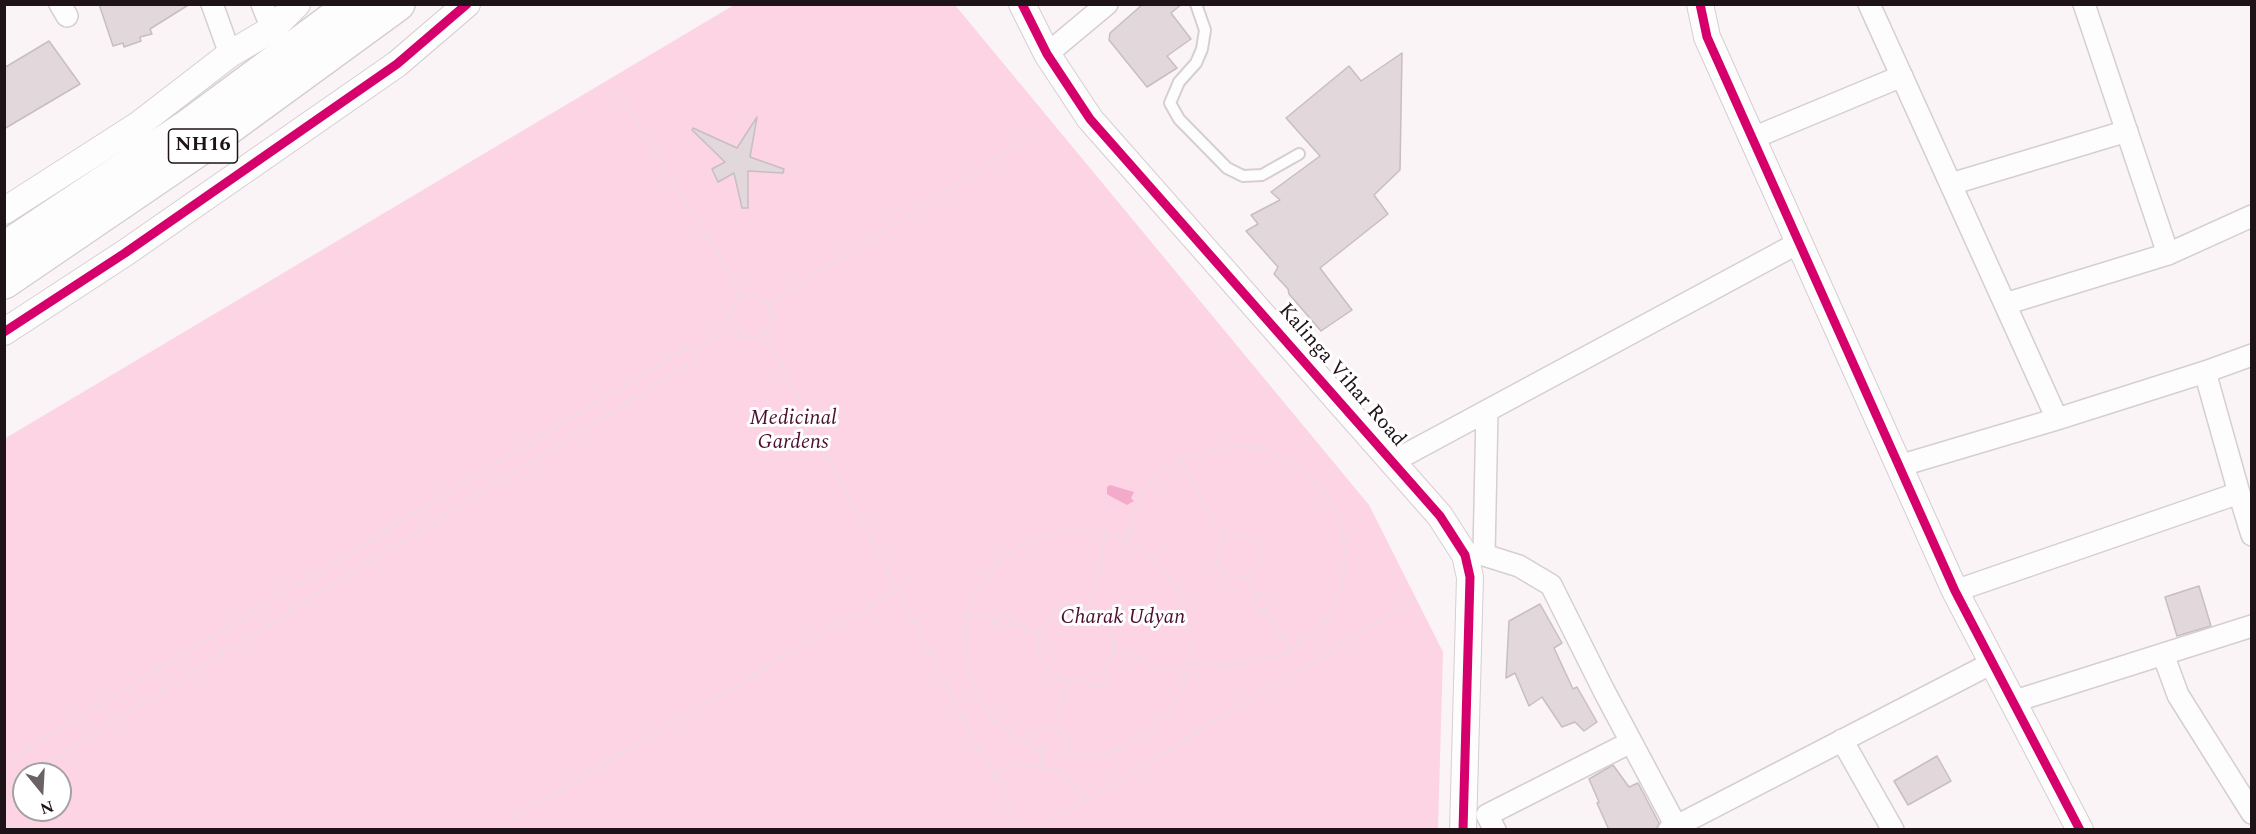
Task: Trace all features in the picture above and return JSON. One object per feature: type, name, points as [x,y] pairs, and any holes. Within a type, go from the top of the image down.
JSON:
[{"type":"highway","name":"NH16","points":[[4,249],[187,127],[353,4]]},
{"type":"highway","name":"NH16","points":[[4,282],[202,147],[398,4]]},
{"type":"street","points":[[212,4],[230,54]]},
{"type":"street","points":[[262,4],[272,30]]},
{"type":"street","points":[[4,211],[138,125],[230,54],[272,30],[297,4]]},
{"type":"street","points":[[4,332],[124,253],[397,64],[468,4]]},
{"type":"street","name":"Kalinga Vihar Road","points":[[1022,4],[1047,54],[1090,118],[1474,555],[1470,577],[1463,830]]},
{"type":"street","points":[[1047,54],[1107,4]]},
{"type":"street","points":[[1700,4],[1707,37],[1954,591],[2080,830]]},
{"type":"street","points":[[1869,4],[2057,419]]},
{"type":"street","points":[[2084,4],[2168,254]]},
{"type":"street","points":[[1753,138],[1902,76]]},
{"type":"street","points":[[1951,184],[2127,131]]},
{"type":"street","points":[[2006,304],[2168,254],[2252,216]]},
{"type":"street","points":[[1392,462],[1800,242]]},
{"type":"street","points":[[1899,466],[2057,419],[2252,355]]},
{"type":"street","points":[[2205,372],[2252,535]]},
{"type":"street","points":[[1487,411],[1474,555],[1519,566],[1551,585],[1676,828],[1992,663]]},
{"type":"street","points":[[1954,591],[2239,493]]},
{"type":"street","points":[[2012,702],[2252,626]]},
{"type":"street","points":[[2163,654],[2178,695],[2252,813]]},
{"type":"street","points":[[1842,740],[1893,830]]},
{"type":"street","points":[[1495,830],[1487,815],[1631,742]]},
{"type":"lane","points":[[1196,4],[1204,30],[1203,49],[1196,63],[1179,82],[1170,103],[1179,119],[1227,168],[1243,176],[1262,175],[1299,154]]},
{"type":"path","points":[[617,89],[744,297]]},
{"type":"path","points":[[768,304],[1035,135]]},
{"type":"path","points":[[757,296],[768,304],[773,316],[772,323],[764,334],[750,338],[743,337],[732,327],[730,320],[733,306],[744,297],[757,296]]},
{"type":"path","points":[[4,763],[687,347],[701,346],[732,327]]},
{"type":"path","points":[[764,334],[1021,830]]},
{"type":"path","points":[[47,762],[694,361],[701,346]]},
{"type":"path","points":[[1126,541],[1133,513],[1146,486],[1167,466],[1194,454],[1233,446],[1262,448],[1294,464],[1322,488],[1339,518],[1346,550],[1341,589],[1320,629],[1282,654],[1230,665],[1189,665]]},
{"type":"path","points":[[1181,460],[1224,539]]},
{"type":"path","points":[[1070,529],[1107,532],[1126,541],[1140,547],[1168,572],[1185,604],[1192,640],[1187,676],[1171,709],[1145,735],[1112,752],[1076,757],[1042,751],[1004,731],[979,702],[965,666],[964,627],[976,590],[1000,559],[1032,538],[1070,529]]},
{"type":"path","points":[[1090,608],[1107,532]]},
{"type":"path","points":[[1230,535],[1245,536],[1257,546],[1259,561],[1246,576],[1231,577],[1220,570],[1215,557],[1219,544],[1224,539],[1230,535]]},
{"type":"path","points":[[1246,576],[1258,597]]},
{"type":"path","points":[[493,830],[896,590]]},
{"type":"path","points":[[1258,597],[1265,597],[1269,601],[1269,608],[1265,612],[1255,609],[1254,601],[1258,597]]},
{"type":"path","points":[[1034,830],[1416,598]]},
{"type":"path","points":[[1078,605],[1090,608],[1101,614],[1109,624],[1114,636],[1114,648],[1105,668],[1107,677],[1102,684],[1093,687],[1084,680],[1067,681],[1055,676],[1040,656],[1038,644],[1040,632],[1050,616],[1065,606],[1078,605]]},
{"type":"path","points":[[1265,612],[1289,650]]},
{"type":"path","points":[[969,613],[995,619]]},
{"type":"path","points":[[995,619],[998,615],[1006,613],[1011,616],[1012,624]]},
{"type":"path","points":[[995,619],[1000,629],[1005,630],[1012,624]]},
{"type":"path","points":[[1012,624],[1040,632]]},
{"type":"path","points":[[1114,648],[1187,676]]},
{"type":"path","points":[[1055,730],[1067,681]]},
{"type":"path","points":[[1027,744],[1031,737],[1039,731],[1055,730],[1066,738],[1069,756]]},
{"type":"path","points":[[1040,766],[1042,751]]},
{"type":"path","points":[[992,774],[1022,765],[1040,766],[1058,772],[1071,781],[1086,800]]},
{"type":"green space","name":"Medicinal Gardens","points":[[734,5],[955,5],[1369,505],[1443,652],[1438,829],[5,829],[4,439]]},
{"type":"shaded area","points":[[1110,485],[1134,492],[1131,498],[1134,501],[1127,505],[1107,494],[1107,487]]},
{"type":"building","points":[[99,4],[190,4],[150,29],[152,34],[140,37],[141,41],[124,47],[123,43],[113,46]]},
{"type":"building","points":[[1143,4],[1182,4],[1171,13],[1191,39],[1167,56],[1177,68],[1147,87],[1109,40],[1110,33]]},
{"type":"building","points":[[49,41],[80,84],[4,129],[4,68]]},
{"type":"building","points":[[1402,53],[1400,170],[1374,195],[1388,214],[1320,268],[1352,310],[1321,331],[1274,274],[1278,267],[1246,231],[1258,224],[1251,215],[1280,200],[1271,192],[1320,156],[1286,118],[1349,66],[1361,81]]},
{"type":"building","points":[[757,117],[750,157],[784,169],[783,173],[748,171],[748,208],[742,208],[734,173],[718,182],[712,169],[725,162],[692,130],[693,128],[737,148]]},
{"type":"building","points":[[2199,586],[2211,626],[2177,636],[2165,597]]},
{"type":"building","points":[[1540,604],[1562,643],[1554,648],[1573,689],[1577,687],[1597,722],[1584,731],[1575,722],[1562,727],[1542,697],[1529,706],[1515,673],[1506,678],[1509,621]]},
{"type":"building","points":[[1937,756],[1951,781],[1908,805],[1894,781]]},
{"type":"building","points":[[1613,765],[1629,787],[1638,783],[1659,823],[1656,830],[1609,830],[1589,779]]},
{"type":"cycle path","points":[[4,332],[125,253],[397,64],[467,4]]},
{"type":"cycle path","points":[[1022,4],[1047,54],[1090,119],[1440,516],[1465,555],[1470,577],[1463,830]]},
{"type":"cycle path","points":[[1700,4],[1707,37],[1955,591],[2080,830]]},
{"type":"park label","name":"Charak Udyan","points":[[1123,619]]}]
